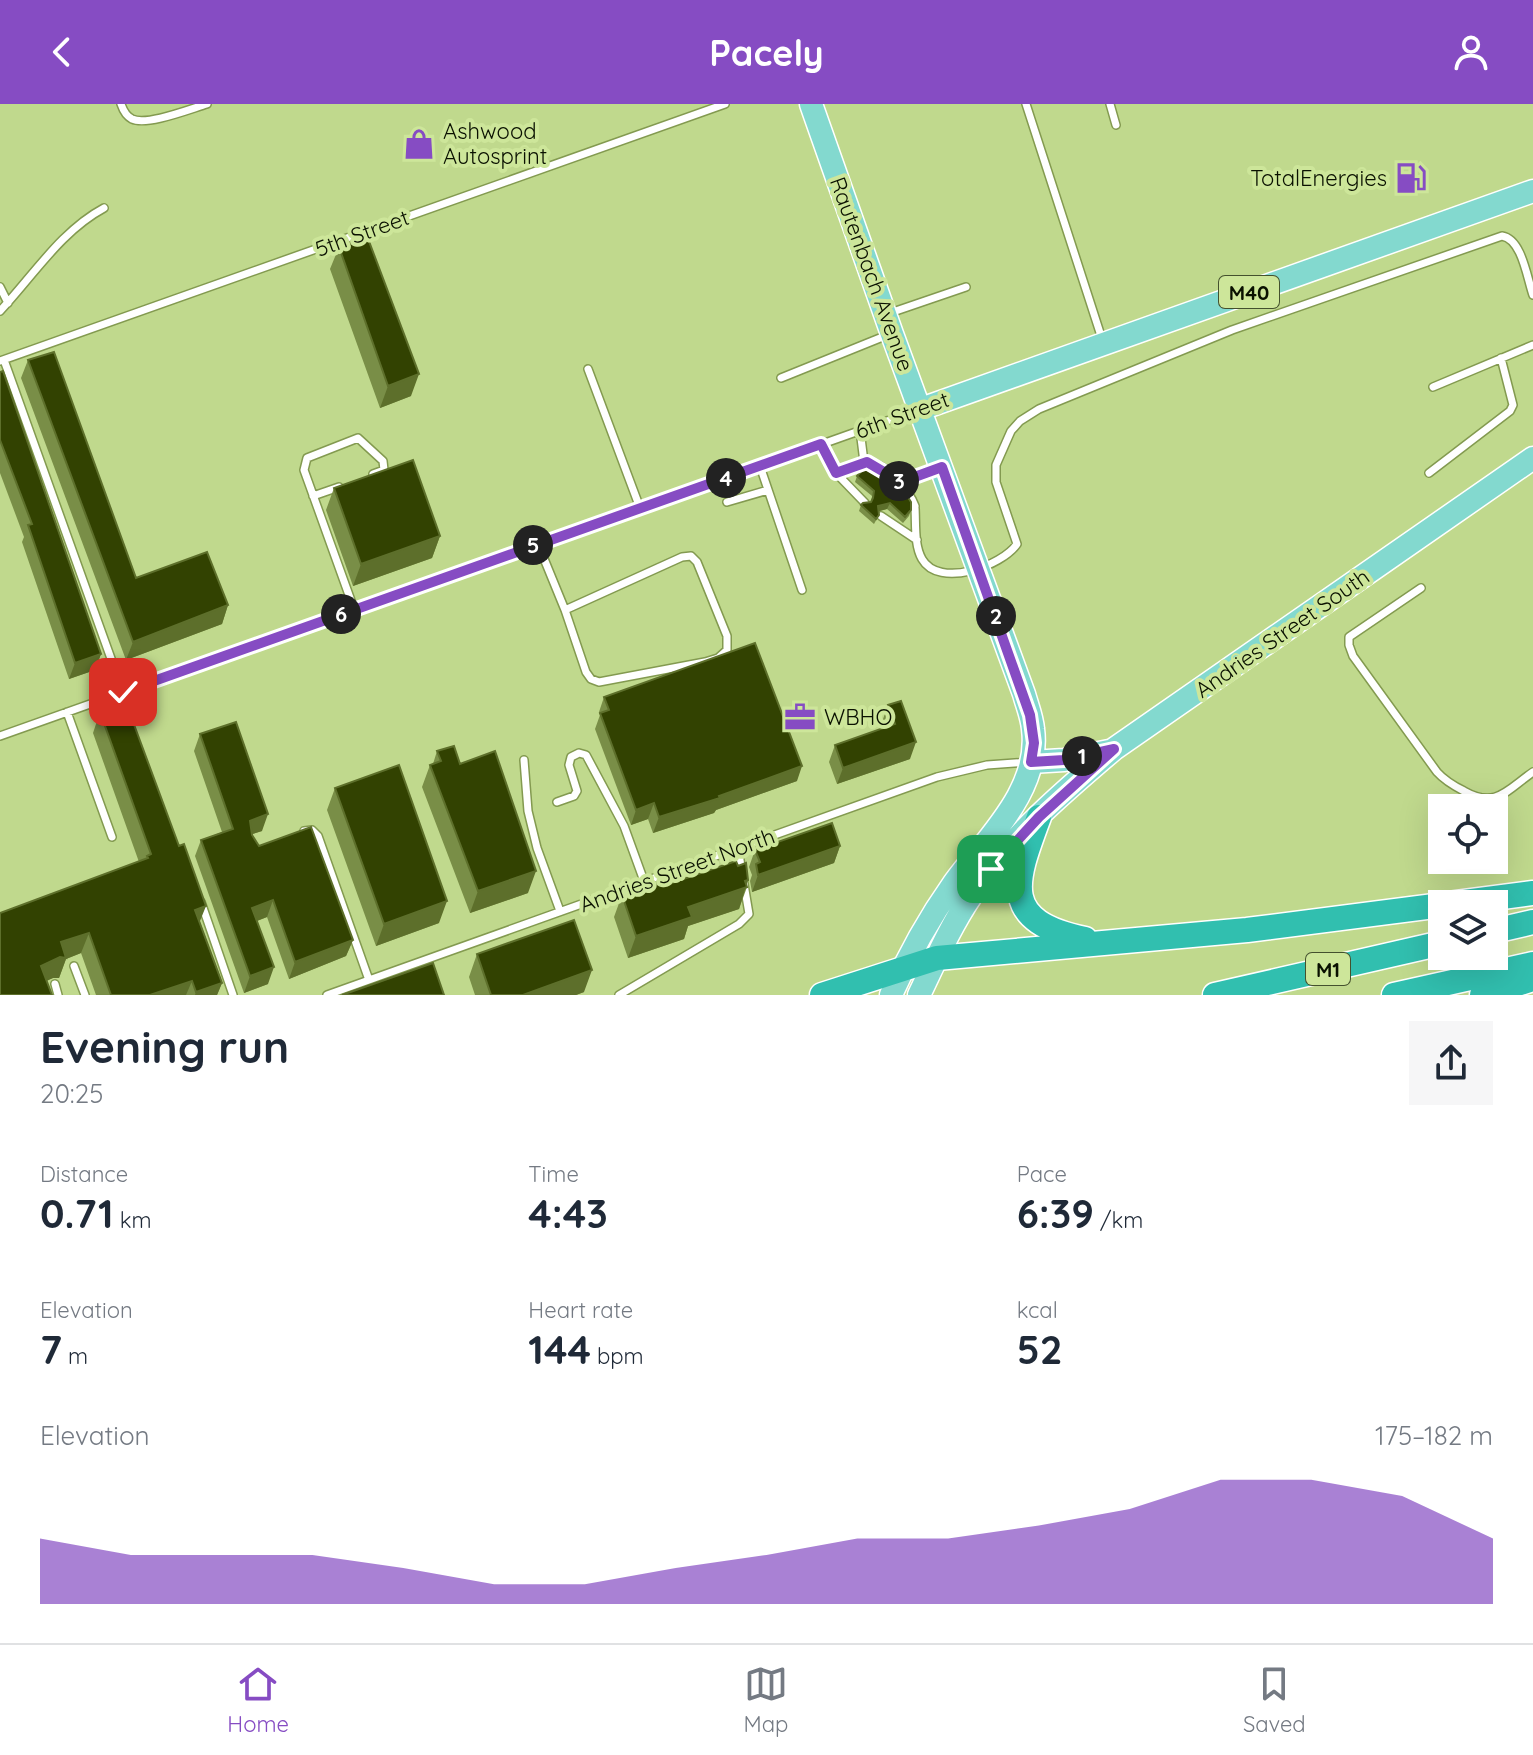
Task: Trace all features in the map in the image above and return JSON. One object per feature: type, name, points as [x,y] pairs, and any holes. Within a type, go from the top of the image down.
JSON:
[{"type":"highway","points":[[1039,817],[1020,872],[1023,904],[1035,921],[1053,931],[1106,944]]},
{"type":"highway","points":[[1508,896],[1533,893]]},
{"type":"highway","points":[[822,995],[937,958],[1247,930],[1428,907]]},
{"type":"highway","points":[[1508,928],[1533,922]]},
{"type":"highway","name":"M1","points":[[1215,995],[1428,946]]},
{"type":"highway","points":[[1394,995],[1533,964]]},
{"type":"highway","points":[[1482,995],[1533,979]]},
{"type":"main road","name":"Rautenbach Avenue","points":[[811,104],[1030,715],[1034,743],[1031,762]]},
{"type":"main road","name":"6th Street","points":[[921,409],[1533,191]]},
{"type":"main road","name":"Andries Street South","points":[[919,995],[971,895],[1006,850],[1114,749],[1533,458]]},
{"type":"main road","points":[[891,995],[953,884],[1010,809],[1025,783],[1031,762],[1064,760],[1114,749]]},
{"type":"lane","points":[[121,104],[133,120],[147,121],[207,104]]},
{"type":"lane","name":"5th Street","points":[[2,361],[725,104]]},
{"type":"lane","points":[[1026,104],[1103,344]]},
{"type":"lane","points":[[1110,104],[1116,125]]},
{"type":"lane","points":[[0,311],[61,241],[89,216],[104,208]]},
{"type":"lane","points":[[836,473],[864,462],[873,464],[901,482],[915,507],[921,557],[934,570],[952,574],[979,569],[1012,552],[1017,544],[994,472],[1011,431],[1039,409],[1232,330],[1502,236],[1509,237],[1515,244],[1533,295]]},
{"type":"lane","points":[[0,287],[8,303]]},
{"type":"lane","points":[[781,378],[966,287]]},
{"type":"lane","points":[[1433,387],[1533,345]]},
{"type":"lane","points":[[1429,473],[1510,411],[1513,405],[1501,358]]},
{"type":"lane","points":[[2,361],[123,692]]},
{"type":"lane","points":[[588,369],[640,508]]},
{"type":"lane","name":"6th Street","points":[[0,736],[921,409]]},
{"type":"lane","points":[[860,430],[864,462]]},
{"type":"lane","points":[[354,609],[304,470],[307,458],[358,438],[383,461],[384,470],[370,475]]},
{"type":"lane","points":[[821,444],[836,473],[865,503]]},
{"type":"lane","points":[[760,466],[802,590]]},
{"type":"lane","points":[[901,482],[942,467]]},
{"type":"lane","points":[[313,496],[341,486]]},
{"type":"lane","points":[[727,502],[768,490]]},
{"type":"lane","points":[[881,516],[917,540]]},
{"type":"lane","points":[[538,544],[591,679],[599,682],[705,662],[718,658],[727,650],[727,636],[697,562],[691,556],[682,557],[565,610]]},
{"type":"lane","points":[[1421,588],[1349,637],[1353,656],[1447,782],[1488,800],[1533,772]]},
{"type":"lane","points":[[67,712],[112,837]]},
{"type":"lane","points":[[557,802],[574,796],[577,791],[569,765],[571,757],[579,753],[586,755],[624,826],[644,881]]},
{"type":"lane","points":[[524,760],[528,811],[537,848],[560,911]]},
{"type":"lane","name":"Andries Street North","points":[[327,995],[937,777],[987,765],[1031,762]]},
{"type":"lane","points":[[292,835],[312,830],[318,836],[369,980]]},
{"type":"lane","points":[[619,995],[739,924],[749,914],[738,848]]},
{"type":"lane","points":[[199,895],[233,995]]},
{"type":"lane","points":[[74,966],[85,995]]},
{"type":"lane","points":[[55,984],[58,995]]},
{"type":"building","points":[[367,236],[419,374],[388,386],[339,247]]},
{"type":"building","points":[[54,352],[136,578],[207,552],[228,605],[133,642],[28,360]]},
{"type":"building","points":[[3,371],[101,654],[75,663],[28,525],[32,524],[0,440],[0,372]]},
{"type":"building","points":[[413,460],[440,536],[361,564],[334,488]]},
{"type":"building","points":[[869,463],[877,465],[901,486],[911,502],[911,510],[905,517],[890,503],[878,506],[876,519],[861,505],[871,502],[873,498],[874,491],[857,476]]},
{"type":"building","points":[[755,643],[802,766],[720,798],[659,817],[654,803],[636,810],[600,713],[609,710],[604,697]]},
{"type":"building","points":[[901,701],[916,742],[843,768],[835,745],[895,724],[888,705]]},
{"type":"building","points":[[126,703],[179,846],[184,844],[206,906],[195,910],[222,983],[196,992],[192,981],[150,995],[111,995],[89,933],[61,942],[66,958],[60,957],[41,966],[52,995],[0,995],[0,913],[148,858],[151,854],[100,712]]},
{"type":"building","points":[[236,722],[268,814],[250,821],[252,835],[259,846],[311,827],[353,940],[295,962],[273,900],[252,908],[274,967],[250,976],[201,840],[233,829],[200,734]]},
{"type":"building","points":[[454,746],[460,764],[495,751],[536,871],[478,891],[430,765],[441,761],[437,751]]},
{"type":"building","points":[[399,765],[447,901],[384,924],[335,788]]},
{"type":"building","points":[[832,823],[840,846],[758,875],[756,864],[760,862],[755,850]]},
{"type":"building","points":[[736,861],[738,866],[746,863],[747,887],[688,907],[692,917],[636,936],[622,895],[667,880],[669,884]]},
{"type":"building","points":[[574,920],[592,970],[523,995],[491,995],[477,954]]},
{"type":"building","points":[[433,963],[444,995],[342,995]]},
{"type":"place","name":"Ashwood Autosprint","points":[[419,144]]},
{"type":"place","name":"TotalEnergies","points":[[1411,178]]},
{"type":"place","name":"WBHO","points":[[800,717]]},
{"type":"route","points":[[123,692],[821,444],[836,473],[867,462],[901,482],[942,467],[1024,694],[1033,729],[1031,762],[1064,760],[1114,749],[1039,817],[991,869]]}]
